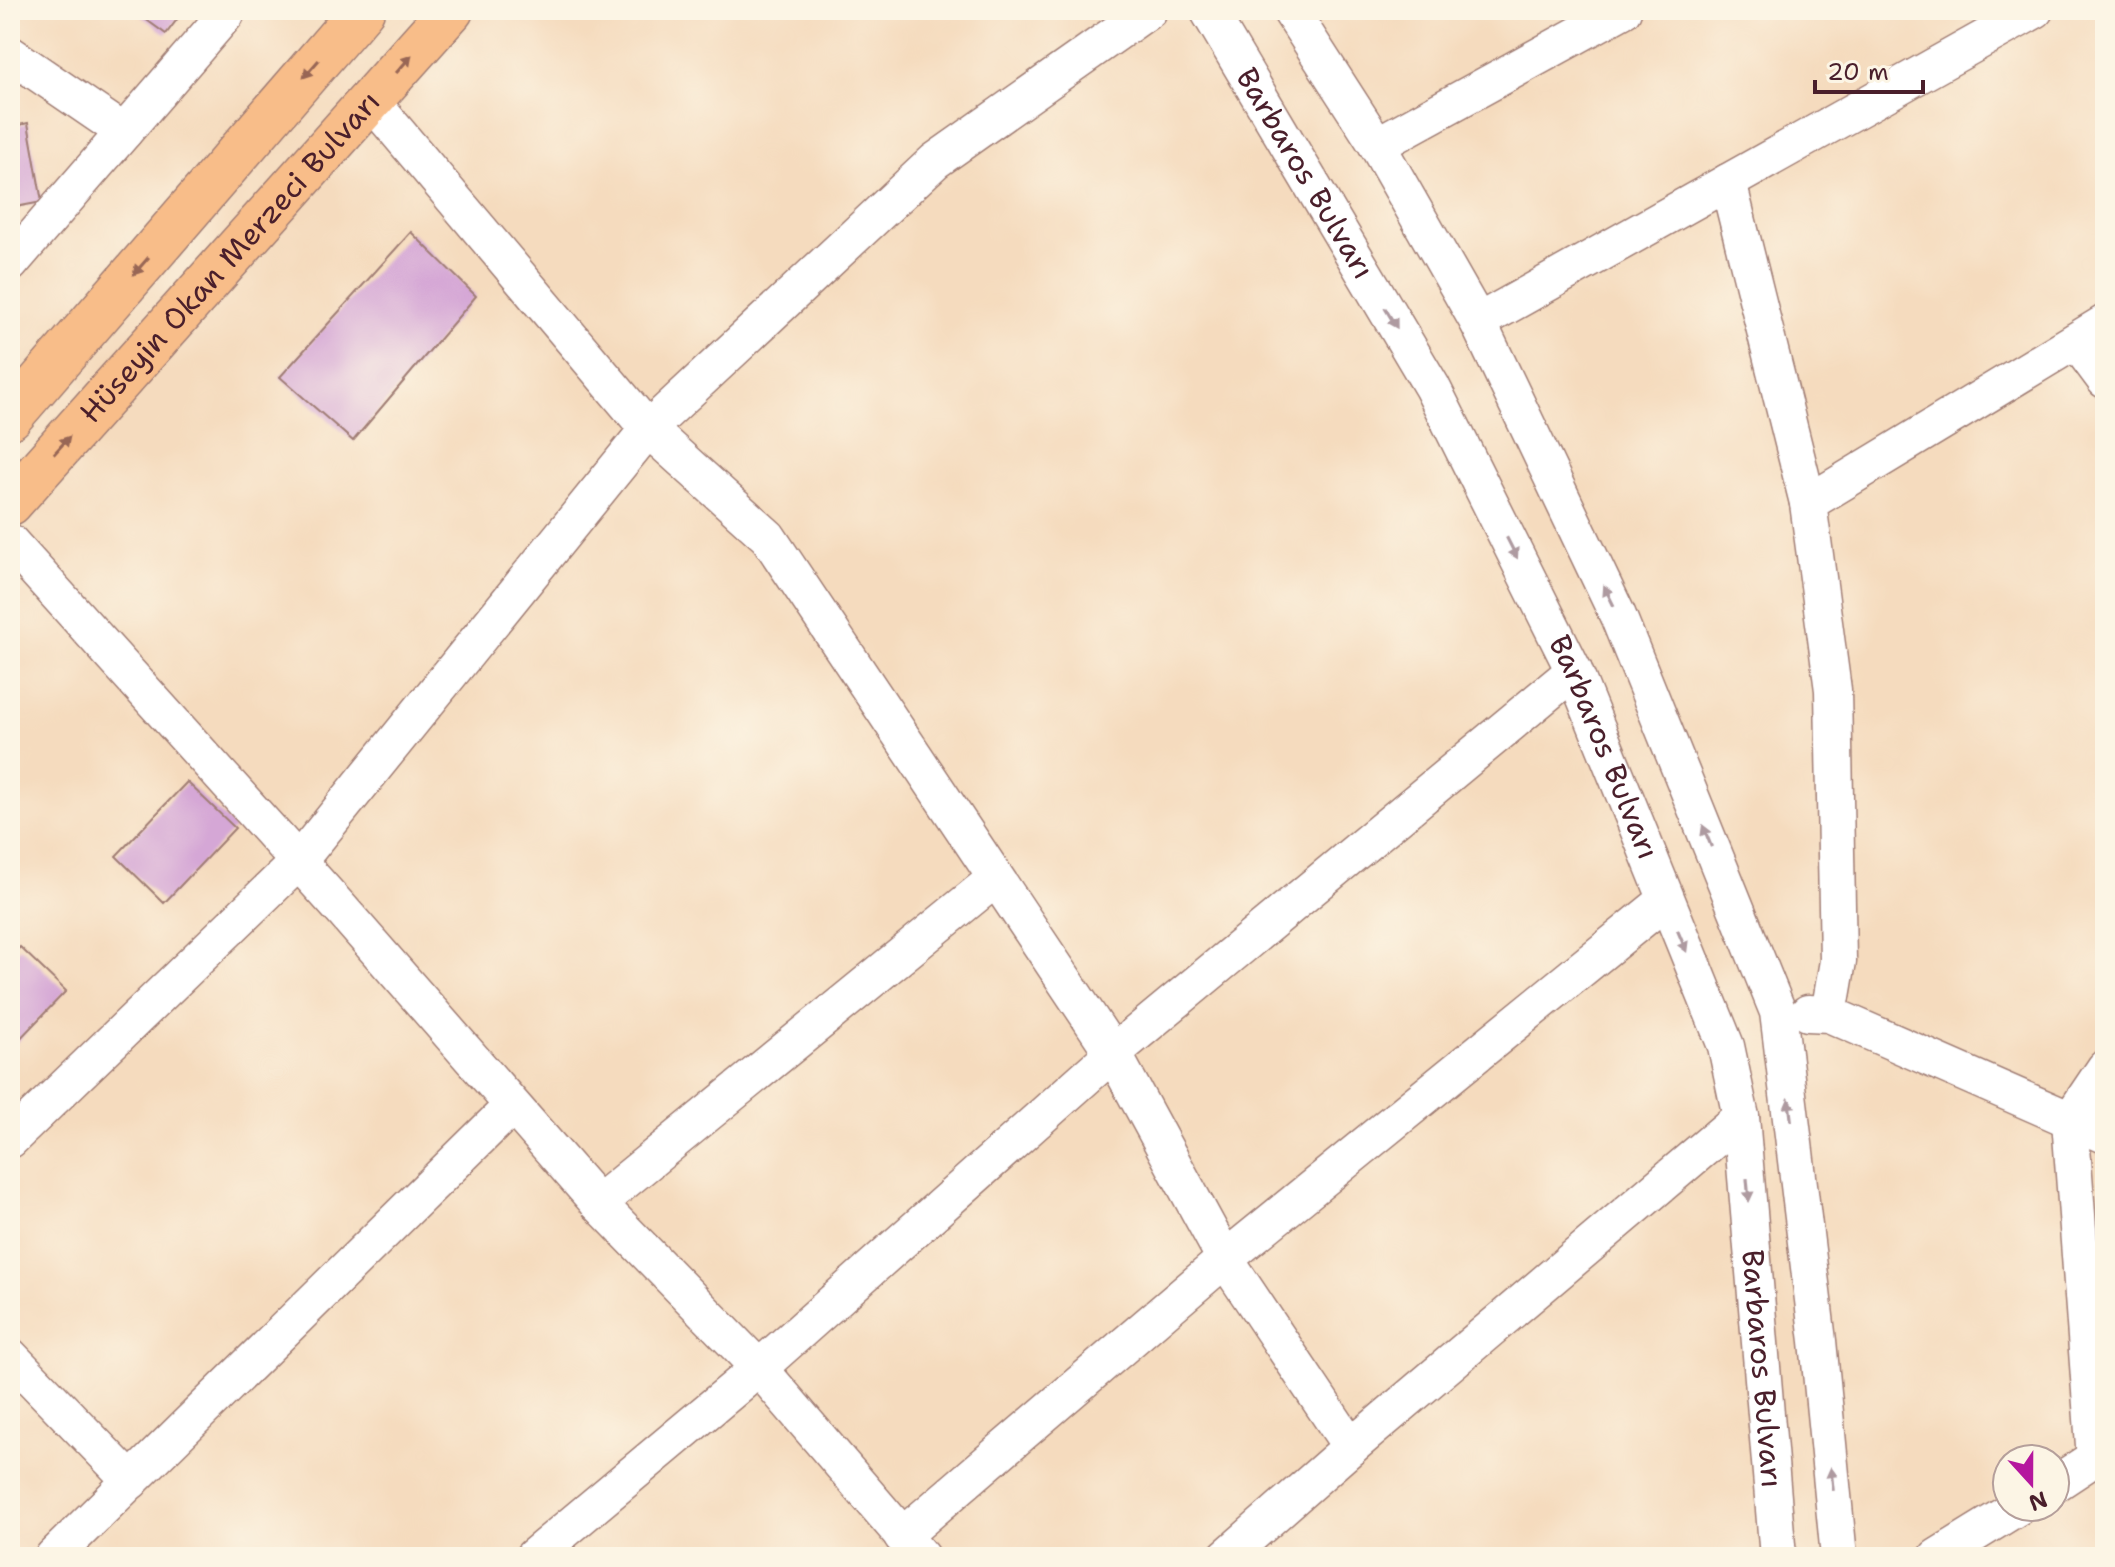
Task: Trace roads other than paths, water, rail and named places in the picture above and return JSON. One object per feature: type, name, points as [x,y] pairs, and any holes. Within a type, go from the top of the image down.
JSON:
[{"type":"main road","name":"Hüseyin Okan Merzeci Bulvarı","points":[[10,417],[362,10]]},
{"type":"main road","name":"Hüseyin Okan Merzeci Bulvarı","points":[[10,503],[372,102],[451,10]]},
{"type":"street","points":[[10,1140],[297,863],[648,429],[935,161],[1149,10]]},
{"type":"street","name":"Barbaros Bulvarı","points":[[1208,10],[1432,387],[1574,671],[1726,1046],[1741,1117],[1778,1557]]},
{"type":"street","name":"Barbaros Bulvarı","points":[[1290,10],[1377,145],[1478,322],[1618,616],[1778,1012],[1818,1341],[1839,1557]]},
{"type":"street","points":[[1377,145],[1623,10]]},
{"type":"street","points":[[1478,322],[2035,10]]},
{"type":"street","points":[[10,264],[226,14]]},
{"type":"street","points":[[10,54],[124,132]]},
{"type":"street","points":[[372,102],[648,429],[768,537],[1113,1053],[1225,1259],[1351,1447]]},
{"type":"street","points":[[1728,182],[1808,503],[1833,690],[1838,961],[1829,1014]]},
{"type":"street","points":[[1808,503],[2090,332],[2105,380]]},
{"type":"street","points":[[10,542],[598,1203],[759,1368],[912,1546],[1225,1259],[1665,901]]},
{"type":"street","points":[[533,1557],[759,1368],[1113,1053],[1574,671]]},
{"type":"street","points":[[598,1203],[995,879]]},
{"type":"street","points":[[1778,1012],[1829,1014],[2105,1135]]},
{"type":"street","points":[[2071,1474],[2100,1455],[2070,1120],[2105,1068]]},
{"type":"street","points":[[53,1557],[512,1106]]},
{"type":"street","points":[[1226,1557],[1351,1447],[1741,1117]]},
{"type":"street","points":[[10,1356],[131,1481]]},
{"type":"street","points":[[1937,1557],[1992,1523]]}]
